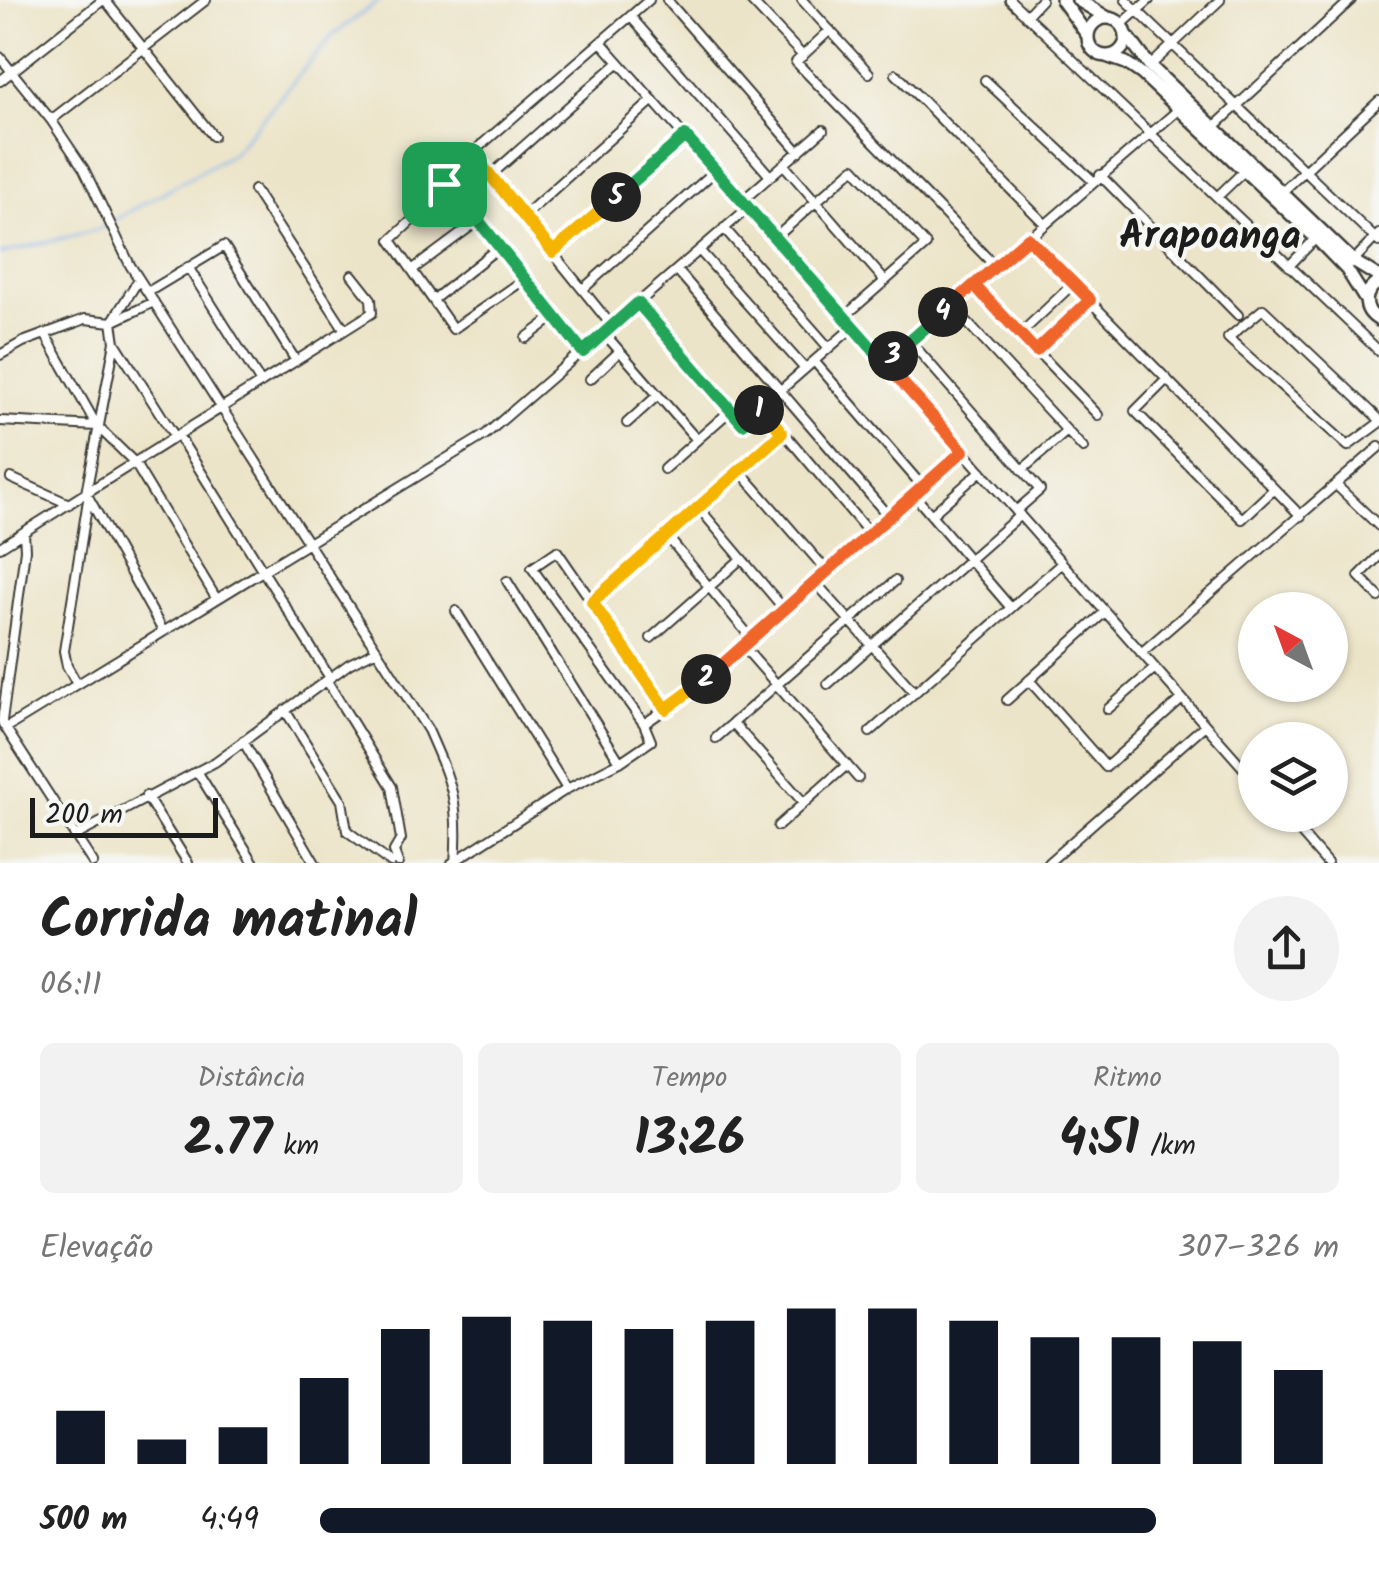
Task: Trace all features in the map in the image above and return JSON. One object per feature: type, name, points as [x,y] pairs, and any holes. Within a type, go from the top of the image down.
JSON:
[{"type":"main road","points":[[1062,0],[1088,36],[1092,50],[1126,62],[1142,74],[1316,238],[1346,270],[1379,320]]},
{"type":"main road","points":[[1078,0],[1123,29],[1150,66],[1353,261],[1379,280],[1368,292],[1366,304]]},
{"type":"main road","points":[[1088,36],[1094,23],[1108,18]]},
{"type":"main road","points":[[1106,56],[1119,52],[1123,29]]},
{"type":"street","points":[[0,81],[104,0],[213,136]]},
{"type":"street","points":[[51,120],[206,0]]},
{"type":"street","points":[[524,279],[453,329],[391,240],[445,189],[448,176],[472,153],[649,0]]},
{"type":"street","points":[[667,0],[798,152]]},
{"type":"street","points":[[750,0],[843,112],[996,266]]},
{"type":"street","points":[[802,0],[869,73]]},
{"type":"street","points":[[1010,0],[1379,351]]},
{"type":"street","points":[[1026,16],[1040,0]]},
{"type":"street","points":[[1126,0],[1377,238],[1353,261]]},
{"type":"street","points":[[1123,29],[1149,0]]},
{"type":"street","points":[[1150,66],[1220,0]]},
{"type":"street","points":[[1214,128],[1351,0]]},
{"type":"street","points":[[632,16],[770,176]]},
{"type":"street","points":[[800,59],[830,30]]},
{"type":"street","points":[[602,43],[1238,762]]},
{"type":"street","points":[[0,57],[84,169],[139,279],[428,730],[451,782],[459,826],[454,862]]},
{"type":"street","points":[[491,176],[619,62]]},
{"type":"street","points":[[896,74],[1045,224]]},
{"type":"street","points":[[985,80],[1097,178],[1238,315]]},
{"type":"street","points":[[524,216],[653,100]]},
{"type":"street","points":[[1282,192],[1379,101]]},
{"type":"street","points":[[885,363],[1178,110]]},
{"type":"street","points":[[2,722],[77,684],[486,434],[724,228],[770,176],[823,130]]},
{"type":"street","points":[[553,252],[685,136]]},
{"type":"street","points":[[472,153],[612,326]]},
{"type":"street","points":[[784,165],[885,281]]},
{"type":"street","points":[[775,238],[854,168],[926,245],[844,317]]},
{"type":"street","points":[[583,289],[715,171]]},
{"type":"street","points":[[1217,197],[1244,171]]},
{"type":"street","points":[[445,189],[478,220],[583,352]]},
{"type":"street","points":[[254,190],[345,330]]},
{"type":"street","points":[[412,270],[478,220]]},
{"type":"street","points":[[724,228],[829,348]]},
{"type":"street","points":[[1028,238],[1301,516]]},
{"type":"street","points":[[1289,266],[1316,238]]},
{"type":"street","points":[[148,292],[224,246],[296,361]]},
{"type":"street","points":[[433,300],[500,248]]},
{"type":"street","points":[[699,250],[805,369]]},
{"type":"street","points":[[188,268],[261,383]]},
{"type":"street","points":[[677,270],[889,517]]},
{"type":"street","points":[[1,544],[87,497],[134,462],[374,310],[371,299],[352,275]]},
{"type":"street","points":[[77,684],[64,652],[97,426],[114,342],[112,322],[139,279]]},
{"type":"street","points":[[1020,334],[1073,284]]},
{"type":"street","points":[[974,285],[1098,415]]},
{"type":"street","points":[[1036,351],[1090,300]]},
{"type":"street","points":[[0,356],[85,318],[112,322],[154,302]]},
{"type":"street","points":[[638,303],[743,424],[853,327]]},
{"type":"street","points":[[1347,321],[1366,304]]},
{"type":"street","points":[[951,306],[1083,448]]},
{"type":"street","points":[[1262,309],[1379,421],[1348,446],[1228,338],[1262,309]]},
{"type":"street","points":[[526,338],[555,316]]},
{"type":"street","points":[[604,333],[696,440]]},
{"type":"street","points":[[44,334],[97,426],[134,462],[216,598]]},
{"type":"street","points":[[828,684],[969,560],[1040,490],[910,341]]},
{"type":"street","points":[[114,342],[262,570],[392,787],[401,839],[394,851],[394,863]]},
{"type":"street","points":[[590,378],[620,352]]},
{"type":"street","points":[[814,360],[923,487]]},
{"type":"street","points":[[1167,379],[1135,411],[1242,519],[1274,490]]},
{"type":"street","points":[[626,424],[658,395]]},
{"type":"street","points":[[762,407],[870,534]]},
{"type":"street","points":[[664,469],[731,410]]},
{"type":"street","points":[[0,421],[97,426]]},
{"type":"street","points":[[1022,470],[1067,431]]},
{"type":"street","points":[[592,602],[782,433]]},
{"type":"street","points":[[1141,653],[1379,447]]},
{"type":"street","points":[[644,724],[743,646],[963,451]]},
{"type":"street","points":[[740,471],[827,571]]},
{"type":"street","points":[[931,515],[980,471]]},
{"type":"street","points":[[11,478],[69,504]]},
{"type":"street","points":[[1336,485],[1379,526]]},
{"type":"street","points":[[914,495],[1011,608]]},
{"type":"street","points":[[87,497],[163,631]]},
{"type":"street","points":[[698,508],[784,610]]},
{"type":"street","points":[[24,532],[25,550],[2,722],[92,863]]},
{"type":"street","points":[[667,536],[751,638]]},
{"type":"street","points":[[454,862],[651,741],[644,724],[532,568],[558,551],[666,709]]},
{"type":"street","points":[[1379,556],[1359,576],[1379,598]]},
{"type":"street","points":[[652,638],[741,558]]},
{"type":"street","points":[[870,732],[1062,563]]},
{"type":"street","points":[[507,580],[620,762]]},
{"type":"street","points":[[716,738],[895,581]]},
{"type":"street","points":[[815,582],[914,693]]},
{"type":"street","points":[[456,611],[568,789]]},
{"type":"street","points":[[1007,700],[1105,612]]},
{"type":"street","points":[[743,646],[858,778]]},
{"type":"street","points":[[76,836],[197,771],[356,660],[377,650]]},
{"type":"street","points":[[1108,709],[1155,668]]},
{"type":"street","points":[[1029,680],[1106,767],[1182,699]]},
{"type":"street","points":[[285,710],[342,801],[347,830],[394,863]]},
{"type":"street","points":[[733,723],[803,802]]},
{"type":"street","points":[[1048,863],[1205,725]]},
{"type":"street","points":[[243,741],[314,863]]},
{"type":"street","points":[[778,826],[847,766]]},
{"type":"street","points":[[197,771],[254,863]]},
{"type":"street","points":[[146,796],[188,863]]},
{"type":"street","points":[[1300,832],[1327,863]]},
{"type":"street","points":[[458,836],[480,846]]},
{"type":"waterway","points":[[0,254],[99,229],[233,153],[333,35],[380,0]]},
{"type":"district","name":"Arapoanga","points":[[1210,237]]},
{"type":"route","points":[[444,184],[472,153],[553,252],[685,136],[885,363],[974,285],[1036,351],[1090,300],[1028,238],[974,285],[951,306],[885,363],[963,451],[666,709],[592,602],[782,433],[762,407],[743,424],[638,303],[583,352],[478,220],[444,184]]}]
